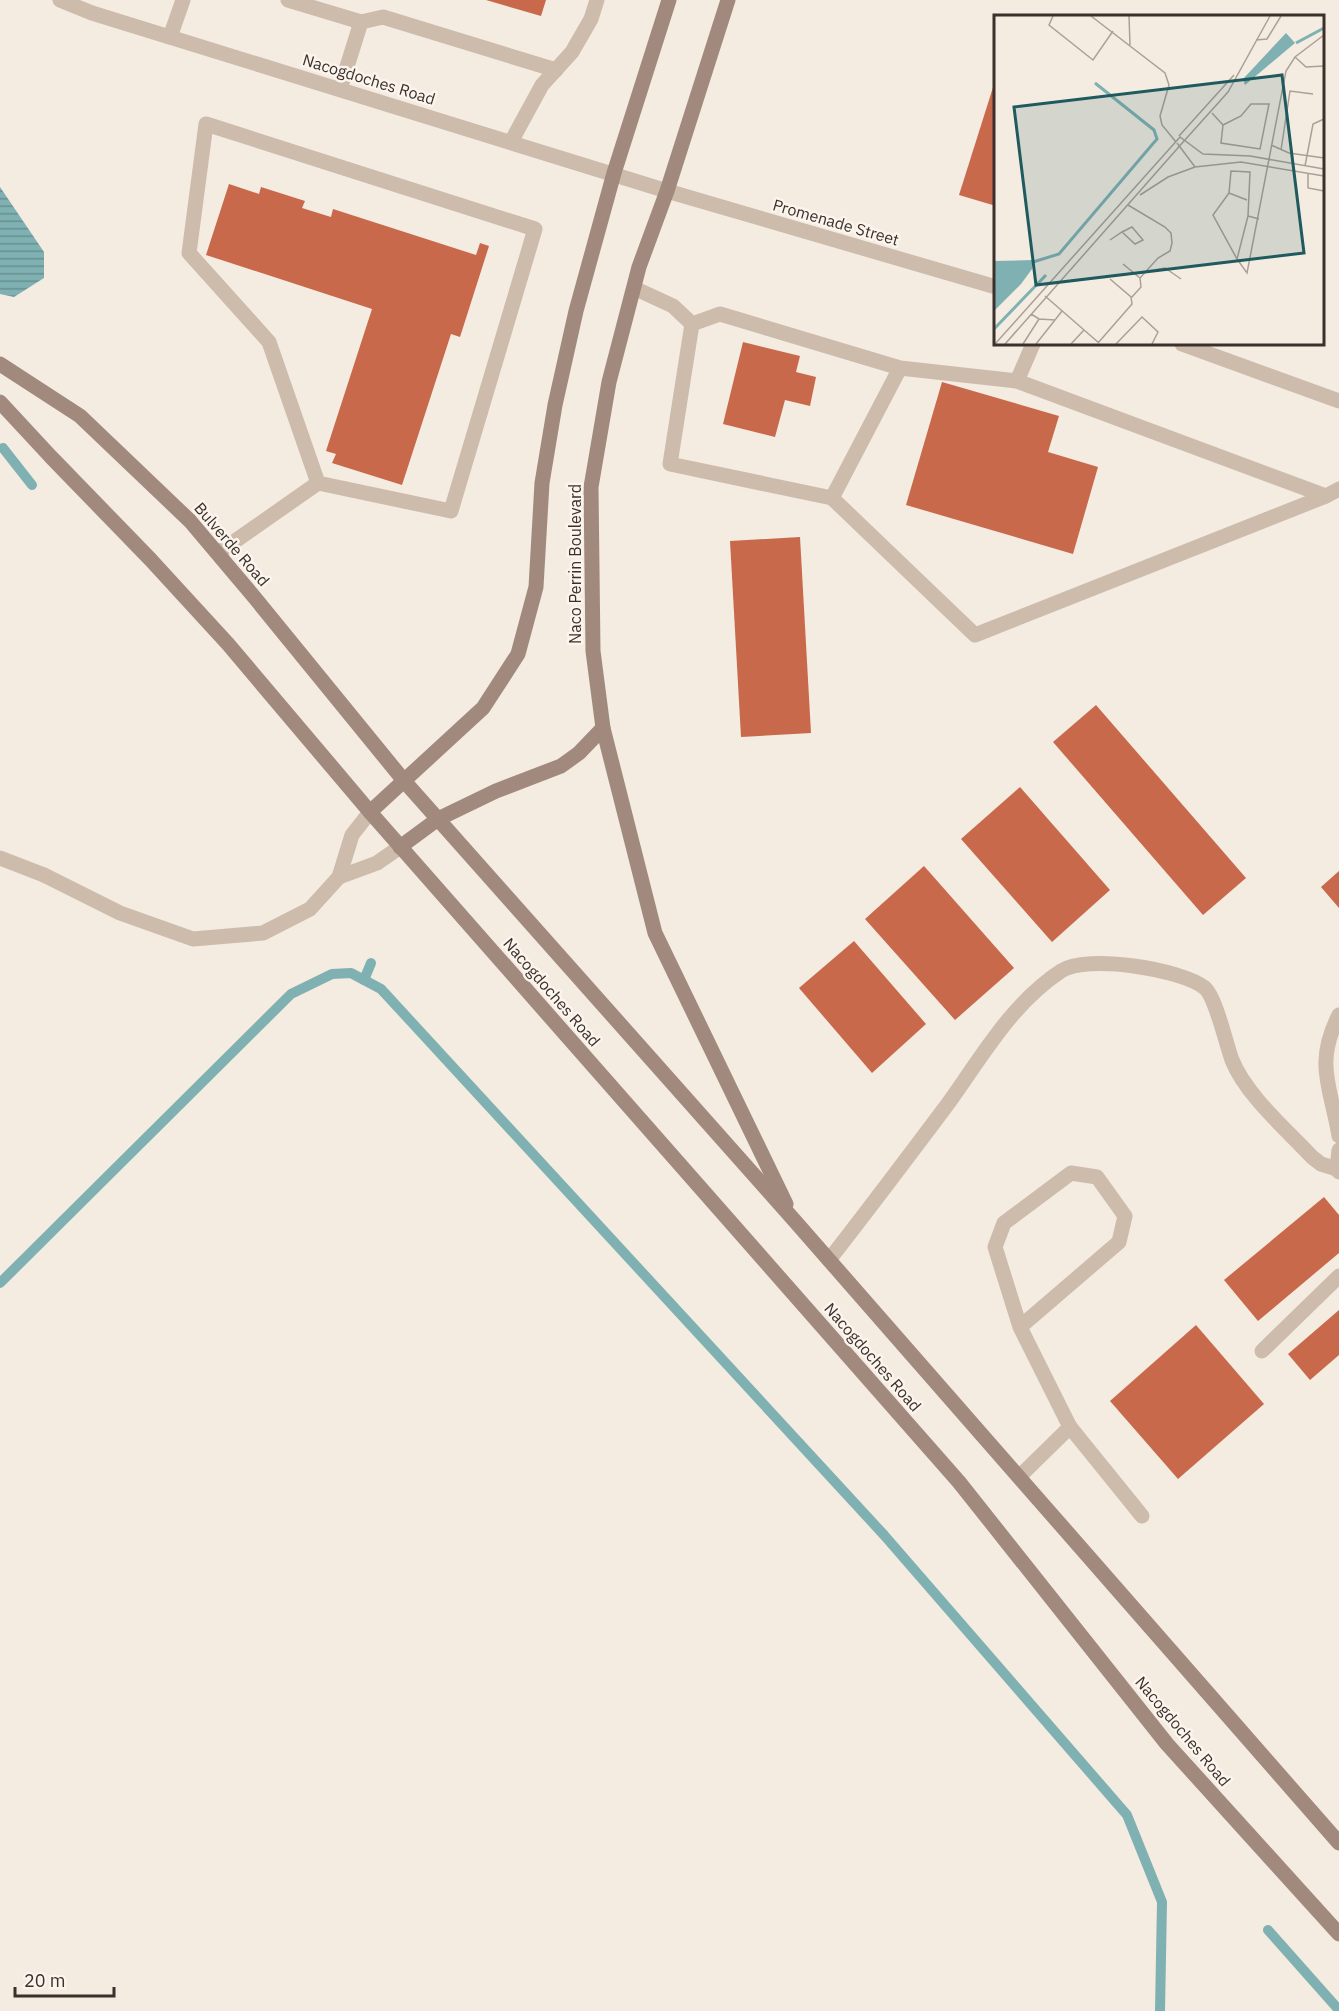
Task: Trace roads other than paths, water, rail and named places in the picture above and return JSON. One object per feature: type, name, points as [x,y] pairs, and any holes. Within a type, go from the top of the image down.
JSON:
[{"type":"main road","name":"Naco Perrin Boulevard","points":[[370,813],[483,708],[518,654],[536,587],[542,483],[555,405],[576,311],[614,173],[669,0]]},
{"type":"main road","name":"Naco Perrin Boulevard","points":[[728,0],[667,191],[639,267],[609,382],[591,487],[593,651],[603,729],[655,933],[794,1220]]},
{"type":"main road","name":"Bulverde Road","points":[[0,364],[80,416],[190,521],[405,782]]},
{"type":"main road","points":[[0,402],[228,644],[370,813]]},
{"type":"main road","points":[[400,847],[438,819],[496,791],[561,766],[579,753],[603,729]]},
{"type":"main road","name":"Nacogdoches Road","points":[[405,782],[794,1220],[1339,1843]]},
{"type":"main road","name":"Nacogdoches Road","points":[[370,813],[959,1482],[1167,1744],[1339,1934]]},
{"type":"street","name":"Nacogdoches Road","points":[[60,0],[93,13],[667,191]]},
{"type":"street","points":[[170,37],[183,0]]},
{"type":"street","points":[[288,0],[361,22],[383,17],[556,70]]},
{"type":"street","points":[[511,142],[542,86],[572,52],[591,19],[597,0]]},
{"type":"street","points":[[340,89],[361,22]]},
{"type":"street","points":[[218,553],[318,483],[451,511],[535,229],[206,124],[189,253],[269,342],[318,483]]},
{"type":"street","name":"Promenade Street","points":[[667,191],[994,286]]},
{"type":"street","points":[[634,288],[673,306],[692,324]]},
{"type":"street","points":[[692,324],[720,314],[900,368],[1017,381],[1332,493]]},
{"type":"street","points":[[692,324],[670,464],[832,498],[975,634],[1332,493]]},
{"type":"street","points":[[1017,381],[1033,345]]},
{"type":"street","points":[[1185,345],[1339,401]]},
{"type":"street","points":[[832,498],[900,368]]},
{"type":"street","points":[[0,858],[44,875],[120,913],[193,939],[263,933],[310,909],[339,877],[352,835],[370,813]]},
{"type":"street","points":[[339,877],[377,864],[400,847]]},
{"type":"street","points":[[829,1260],[896,1174],[1020,1004],[1061,971],[1075,964],[1121,964],[1150,968],[1204,988],[1212,999],[1232,1061],[1244,1084],[1321,1164],[1338,1171],[1339,1150]]},
{"type":"street","points":[[1339,1015],[1325,1052],[1324,1066],[1339,1136]]},
{"type":"street","points":[[1020,1327],[1119,1242],[1125,1216],[1096,1177],[1071,1173],[1004,1223],[996,1247],[1020,1327],[1070,1427],[1142,1516]]},
{"type":"street","points":[[1262,1351],[1339,1276]]},
{"type":"street","points":[[1019,1477],[1070,1427]]},
{"type":"water","points":[[0,187],[44,252],[44,278],[14,297],[0,294]]},
{"type":"waterway","points":[[3,448],[32,485]]},
{"type":"waterway","points":[[364,980],[371,963]]},
{"type":"waterway","points":[[0,1283],[291,994],[332,974],[351,973],[381,989],[884,1535],[1127,1815],[1162,1902],[1160,2011]]},
{"type":"waterway","points":[[1268,1930],[1339,2010]]}]
